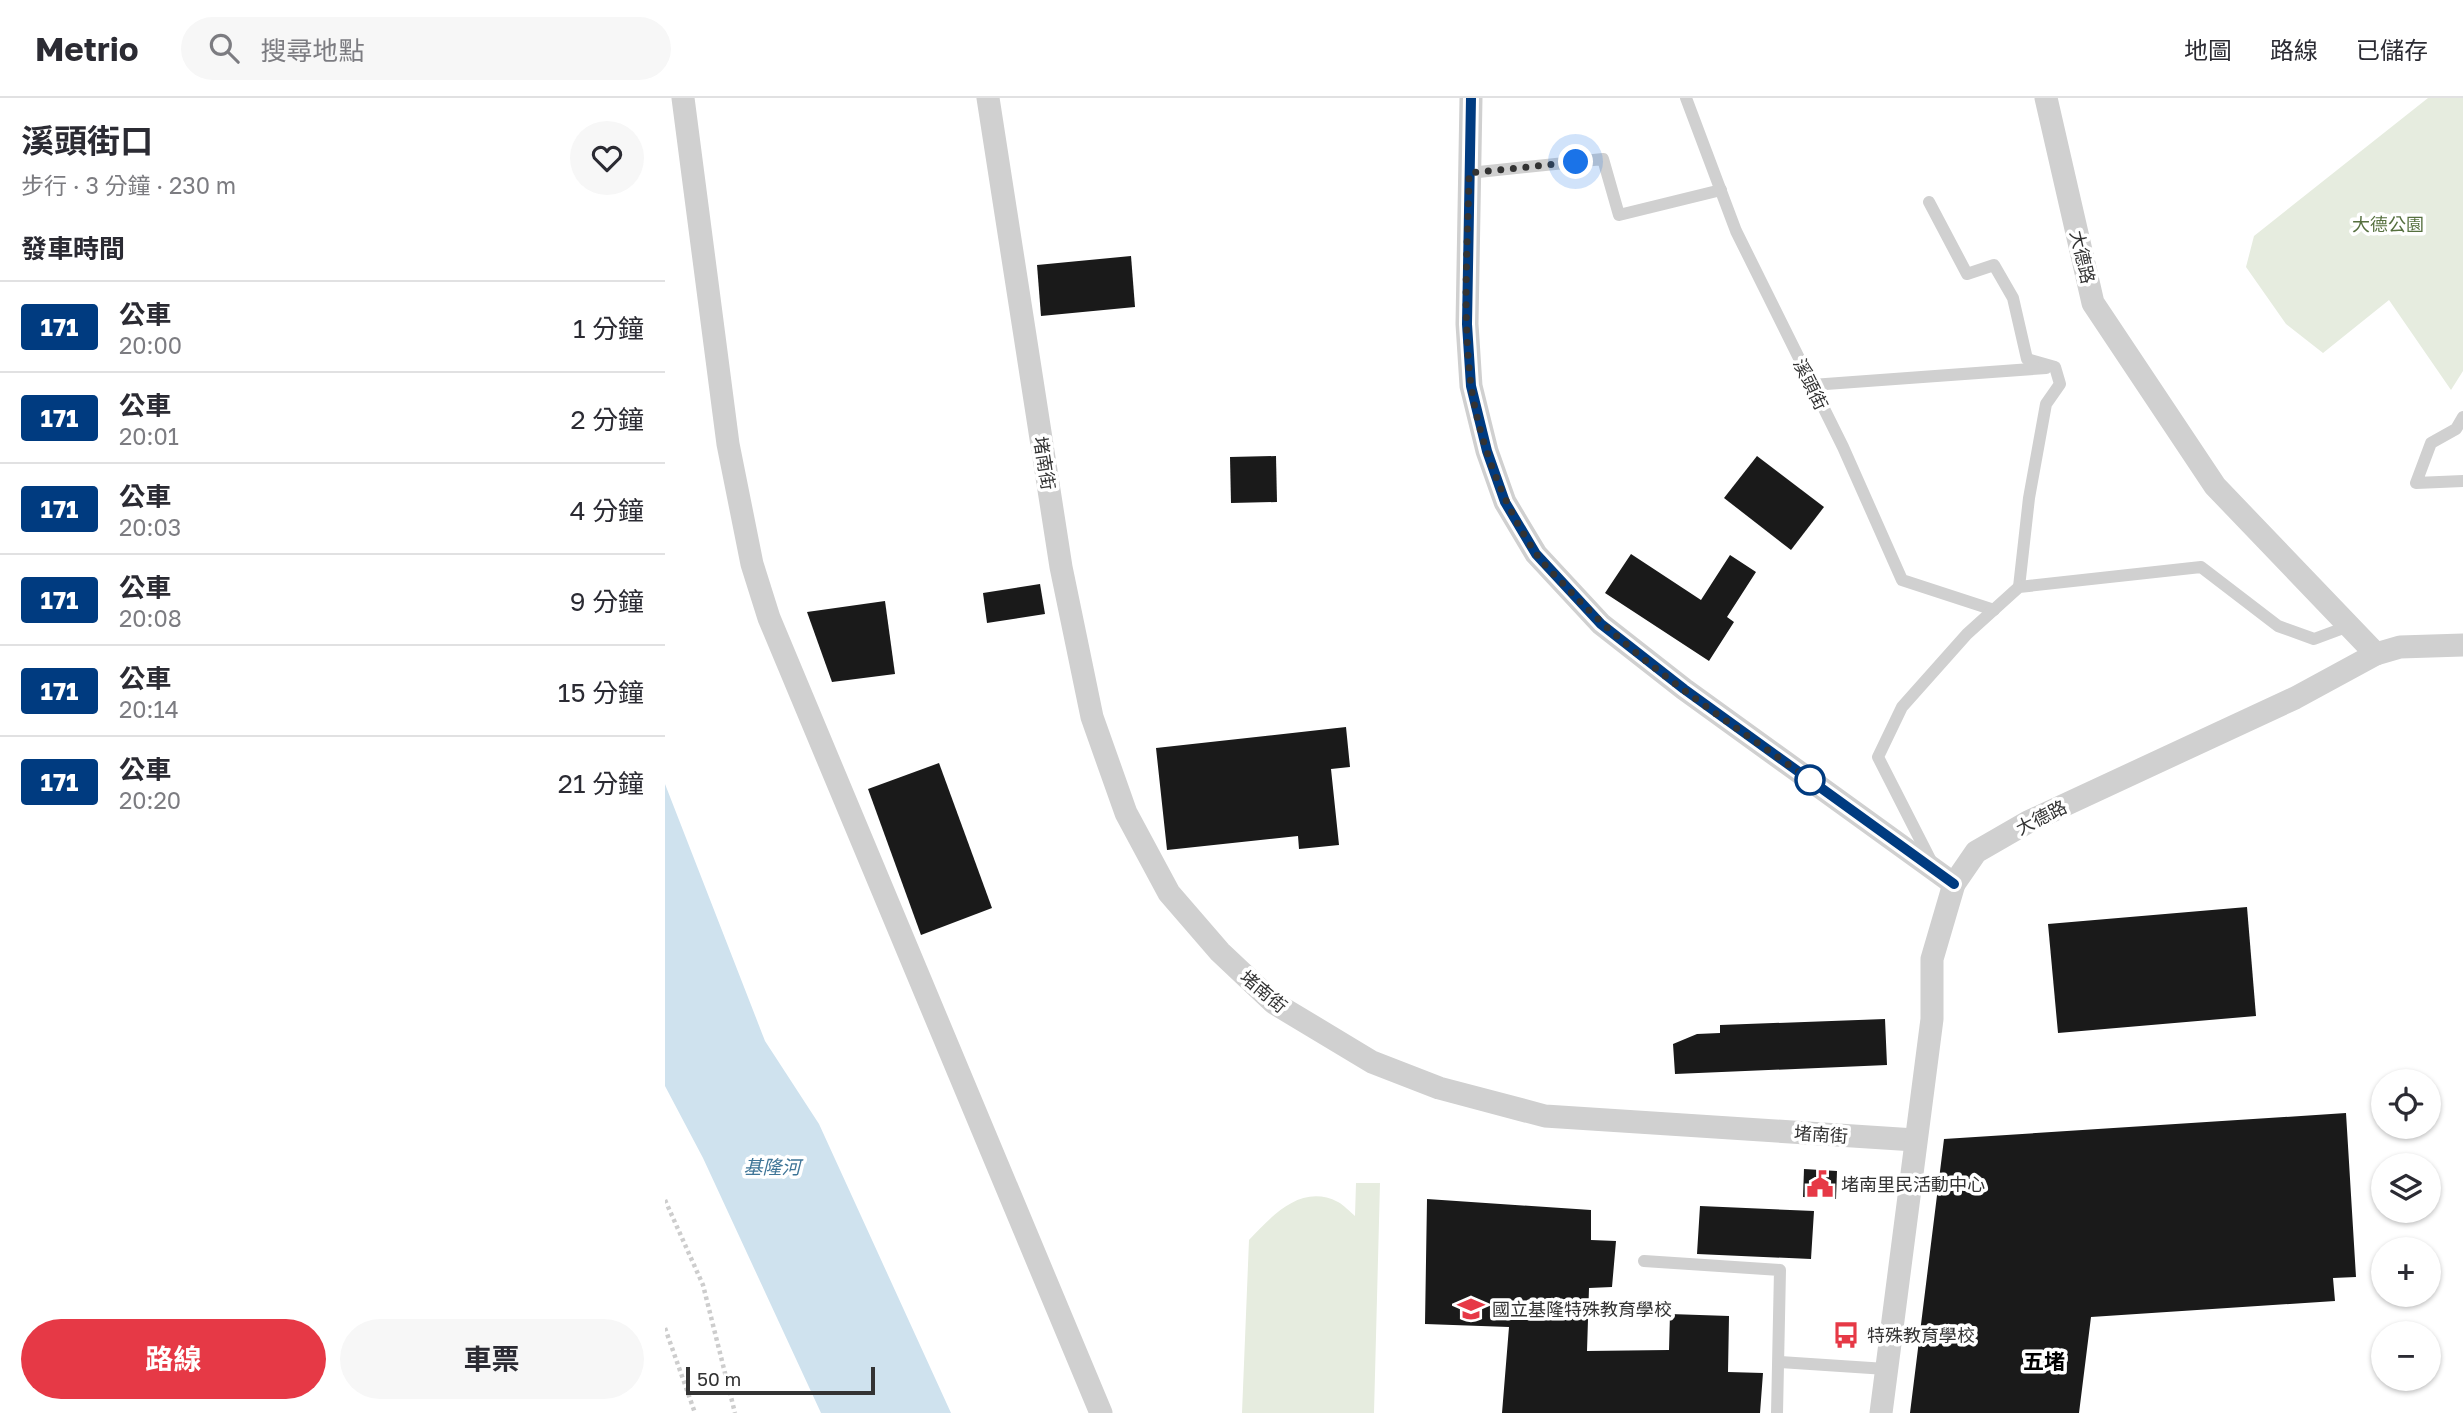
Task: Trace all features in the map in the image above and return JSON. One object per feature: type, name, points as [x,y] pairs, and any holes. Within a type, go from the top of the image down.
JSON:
[{"type":"street","points":[[683,98],[728,444],[752,564],[769,618],[1101,1413]]},
{"type":"street","name":"堵南街","points":[[988,98],[1061,567],[1092,717],[1126,813],[1169,893],[1220,952],[1274,1003],[1372,1062],[1439,1088],[1545,1116],[1915,1140]]},
{"type":"street","points":[[1471,98],[1467,324],[1471,386],[1487,451],[1505,502],[1536,554],[1601,624],[1684,689],[1946,878]]},
{"type":"street","name":"大德路","points":[[2046,98],[2094,303],[2215,486],[2376,654]]},
{"type":"street","name":"大德路","points":[[1915,1140],[1932,1018],[1932,958],[1946,878],[1976,852],[2028,822],[2295,698],[2376,654],[2400,647],[2463,645]]},
{"type":"street","points":[[1881,1413],[1915,1140]]},
{"type":"lane","name":"溪頭街","points":[[1686,98],[1736,231],[1843,447],[1902,580],[1994,610]]},
{"type":"lane","points":[[1469,173],[1603,159],[1619,215],[1721,190]]},
{"type":"lane","points":[[1929,202],[1967,274],[1994,264],[2014,299],[2027,359],[2055,367]]},
{"type":"lane","points":[[2019,587],[2029,498],[2046,404],[2060,384],[2055,367]]},
{"type":"lane","points":[[1812,385],[2055,367]]},
{"type":"lane","points":[[2463,417],[2456,429],[2431,443],[2416,483],[2463,481]]},
{"type":"lane","points":[[1946,878],[1878,757],[1902,706],[1967,634],[2019,587],[2201,567],[2279,626],[2314,639],[2349,626]]},
{"type":"lane","points":[[1644,1261],[1780,1269],[1777,1413]]},
{"type":"lane","points":[[1780,1362],[1886,1368]]},
{"type":"path","points":[[665,1200],[703,1285],[735,1413]]},
{"type":"path","points":[[665,1328],[695,1413]]},
{"type":"green space","name":"大德公園","points":[[2428,98],[2463,98],[2463,371],[2451,390],[2389,300],[2323,353],[2286,324],[2246,267],[2254,236]]},
{"type":"green space","points":[[1356,1183],[1380,1183],[1374,1413],[1242,1413],[1249,1240],[1278,1212],[1300,1199],[1324,1197],[1338,1202],[1355,1216]]},
{"type":"water","name":"基隆河","points":[[665,784],[765,1041],[819,1124],[951,1413],[821,1413],[703,1158],[665,1086]]},
{"type":"building","points":[[1131,256],[1135,307],[1041,316],[1037,265]]},
{"type":"building","points":[[1276,456],[1277,502],[1231,503],[1230,457]]},
{"type":"building","points":[[1757,456],[1824,507],[1791,550],[1724,498]]},
{"type":"building","points":[[1631,554],[1701,600],[1730,555],[1756,572],[1727,617],[1734,622],[1709,661],[1605,593]]},
{"type":"building","points":[[1040,584],[1045,614],[987,623],[983,593]]},
{"type":"building","points":[[885,601],[895,674],[832,682],[807,612]]},
{"type":"building","points":[[1346,727],[1350,767],[1331,769],[1339,845],[1299,849],[1298,836],[1167,850],[1156,748]]},
{"type":"building","points":[[939,763],[992,908],[921,935],[868,789]]},
{"type":"building","points":[[2247,907],[2256,1016],[2058,1033],[2048,924]]},
{"type":"building","points":[[1885,1019],[1887,1065],[1675,1074],[1673,1044],[1697,1034],[1720,1033],[1720,1025]]},
{"type":"building","points":[[2346,1113],[2356,1277],[2333,1278],[2335,1301],[2091,1317],[2079,1413],[1910,1413],[1944,1139]]},
{"type":"building","name":"堵南里民活動中心","points":[[1804,1169],[1837,1171],[1836,1199],[1803,1197]]},
{"type":"building","points":[[1427,1199],[1591,1210],[1591,1240],[1616,1241],[1612,1287],[1589,1288],[1587,1351],[1669,1350],[1670,1314],[1729,1316],[1728,1372],[1763,1373],[1760,1413],[1502,1413],[1509,1327],[1425,1324]]},
{"type":"building","points":[[1700,1206],[1814,1211],[1811,1259],[1697,1254]]},
{"type":"bus line","name":"171","points":[[1471,98],[1467,324],[1471,386],[1487,451],[1505,502],[1536,554],[1601,624],[1684,689],[1954,884]]},
{"type":"place","name":"堵南里民活動中心","points":[[1820,1184]]},
{"type":"place","name":"國立基隆特殊教育學校","points":[[1471,1309]]},
{"type":"place","name":"特殊教育學校","points":[[1846,1335]]},
{"type":"district","name":"五堵","points":[[2044,1361]]},
{"type":"route","points":[[1576,162],[1469,173],[1467,324],[1471,386],[1487,451],[1505,502],[1536,554],[1601,624],[1684,689],[1810,780]]}]
